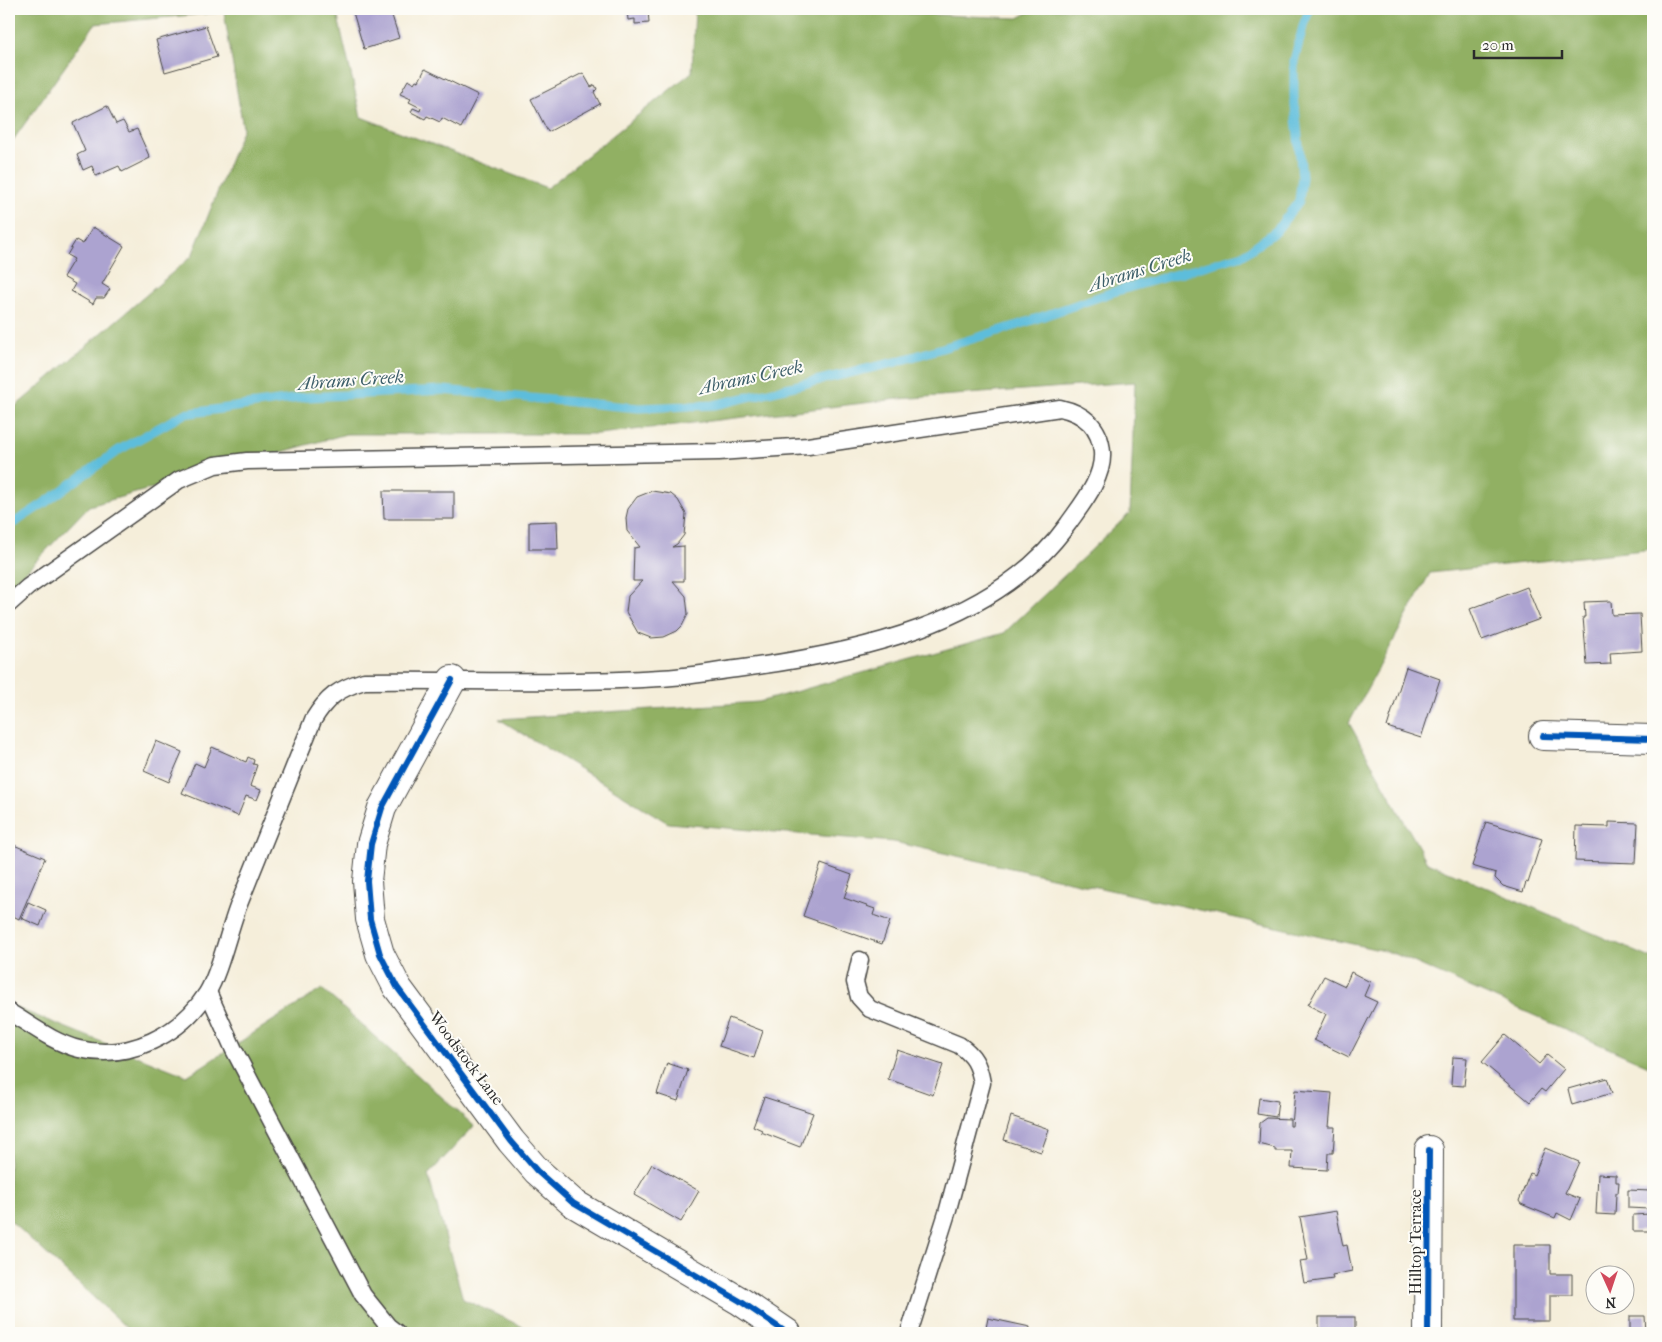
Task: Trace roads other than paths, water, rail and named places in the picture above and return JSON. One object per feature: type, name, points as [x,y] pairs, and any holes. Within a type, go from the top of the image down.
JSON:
[{"type":"street","name":"Woodstock Lane","points":[[452,680],[382,808],[371,844],[367,881],[370,918],[380,954],[393,979],[512,1141],[537,1171],[573,1203],[740,1301],[787,1333]]},
{"type":"street","points":[[1543,736],[1653,739]]},
{"type":"street","name":"Hilltop Terrace","points":[[1428,1333],[1429,1150]]},
{"type":"lane","points":[[9,604],[28,586],[179,480],[215,465],[247,461],[729,452],[808,446],[1060,408],[1076,411],[1087,419],[1098,433],[1102,453],[1100,472],[1086,499],[1060,536],[1028,569],[1006,586],[949,617],[875,642],[802,659],[662,678],[364,681],[344,687],[324,702],[313,720],[236,910],[208,992],[189,1016],[165,1034],[138,1048],[109,1052],[80,1049],[57,1041],[9,1012]]},
{"type":"lane","points":[[860,960],[855,982],[859,997],[870,1009],[959,1045],[970,1052],[979,1066],[982,1083],[947,1212],[909,1333]]},
{"type":"lane","points":[[208,992],[234,1050],[363,1294],[388,1326],[397,1333]]},
{"type":"waterway","name":"Abrams Creek","points":[[9,526],[119,450],[184,414],[307,397],[442,390],[639,408],[714,405],[896,362],[1015,326],[1110,293],[1243,255],[1276,231],[1299,201],[1302,177],[1294,96],[1294,61],[1304,23],[1310,9]]}]
